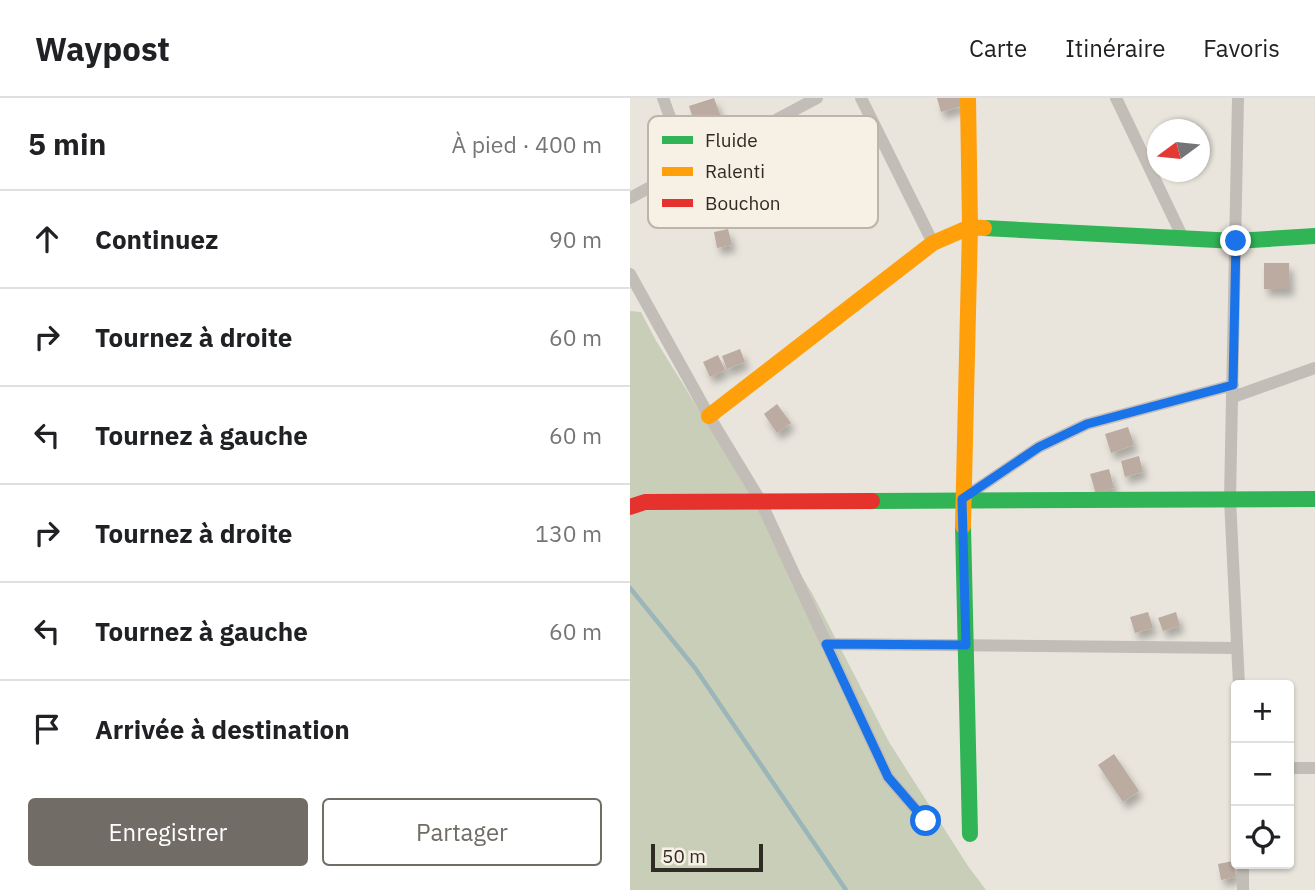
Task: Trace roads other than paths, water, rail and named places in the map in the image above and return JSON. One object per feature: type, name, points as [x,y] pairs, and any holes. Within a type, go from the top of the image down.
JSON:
[{"type":"street","points":[[663,98],[670,116]]},
{"type":"street","points":[[783,116],[817,98]]},
{"type":"street","points":[[861,98],[870,116]]},
{"type":"street","points":[[968,98],[970,227],[962,499],[970,834]]},
{"type":"street","points":[[1116,98],[1183,238]]},
{"type":"street","points":[[1238,98],[1230,499],[1239,680]]},
{"type":"street","points":[[878,132],[933,243]]},
{"type":"street","points":[[630,198],[648,188]]},
{"type":"street","points":[[709,416],[933,243],[970,227],[1236,241],[1315,236]]},
{"type":"street","points":[[630,274],[709,416],[760,500],[888,777],[926,821]]},
{"type":"street","points":[[962,499],[1039,447],[1087,424],[1233,391],[1315,368]]},
{"type":"street","points":[[630,507],[645,502],[760,500],[1315,499]]},
{"type":"street","points":[[826,644],[1237,648]]},
{"type":"street","points":[[1294,768],[1315,768]]},
{"type":"street","points":[[1242,869],[1243,890]]},
{"type":"waterway","points":[[630,588],[695,668],[846,890]]}]
